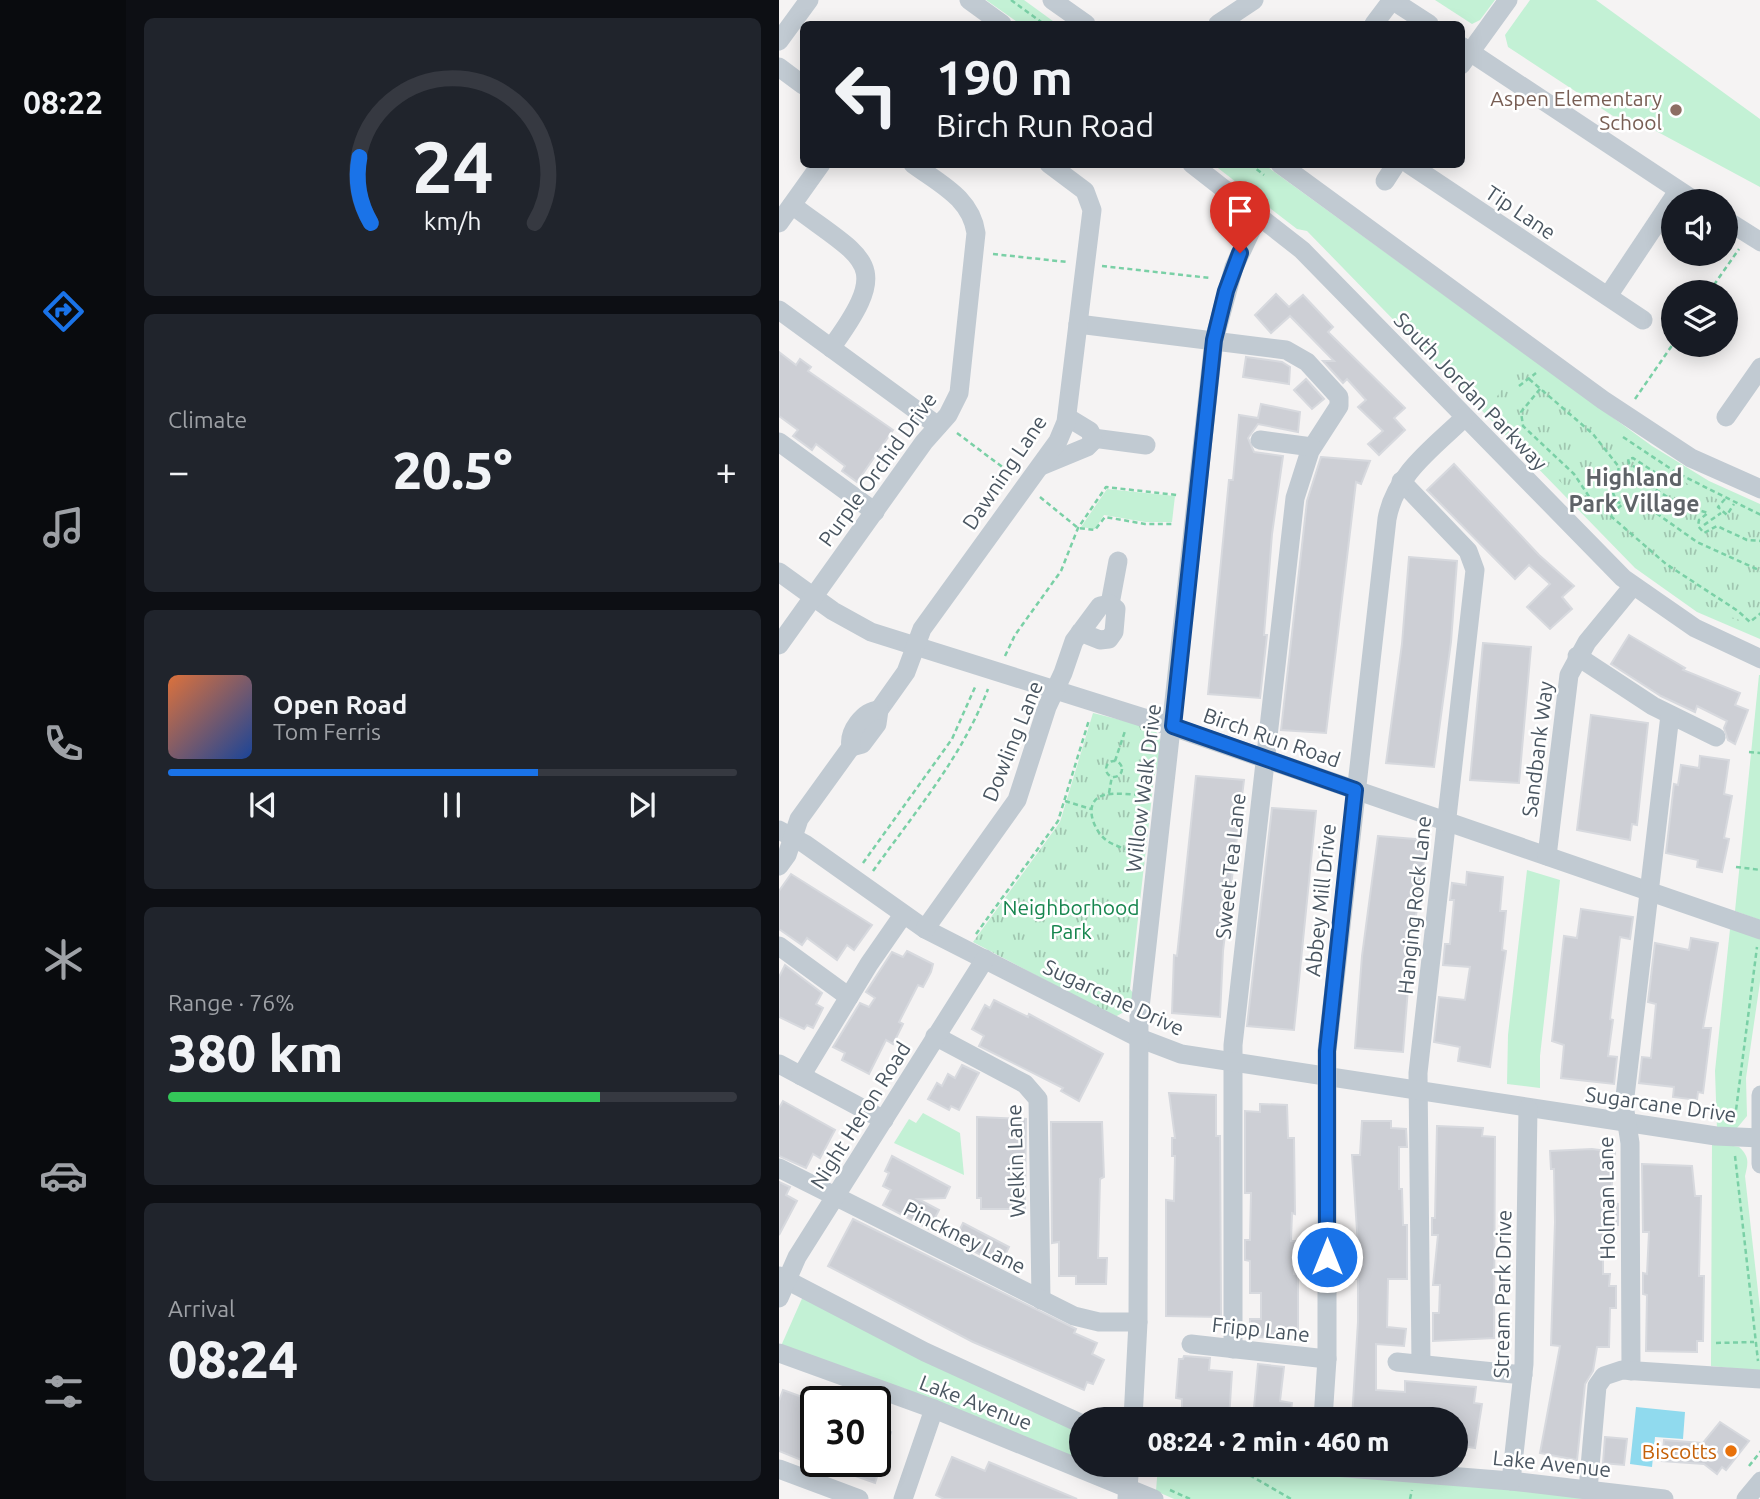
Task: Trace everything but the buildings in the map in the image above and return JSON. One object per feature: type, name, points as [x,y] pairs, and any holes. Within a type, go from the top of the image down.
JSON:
[{"type":"street","points":[[779,41],[809,0]]},
{"type":"street","points":[[969,0],[998,21]]},
{"type":"street","points":[[1052,0],[1082,21]]},
{"type":"street","points":[[1376,21],[1392,0],[1424,21]]},
{"type":"street","points":[[1465,54],[1508,0]]},
{"type":"street","points":[[1221,21],[1238,3]]},
{"type":"street","points":[[1465,56],[1675,189]]},
{"type":"street","points":[[779,67],[800,83]]},
{"type":"street","points":[[779,223],[819,168]]},
{"type":"street","name":"Purple Orchid Drive","points":[[779,645],[959,393],[976,233],[973,213],[957,196],[918,168]]},
{"type":"street","name":"Dawning Lane","points":[[779,866],[786,834],[851,747],[851,735],[865,715],[879,710],[907,672],[922,629],[1058,441],[1067,417],[1092,210],[1085,191],[1054,168]]},
{"type":"street","name":"South Jordan Parkway","points":[[1197,168],[1259,214],[1318,266],[1601,557],[1633,586],[1695,628],[1760,659]]},
{"type":"street","points":[[1286,168],[1603,400],[1691,458],[1760,489]]},
{"type":"street","name":"Tip Lane","points":[[1415,168],[1643,320]]},
{"type":"street","points":[[792,205],[858,256],[866,270],[866,287],[861,304],[831,348]]},
{"type":"street","name":"Willow Walk Drive","points":[[1134,1407],[1138,1322],[1139,1038],[1214,340],[1234,267],[1259,214]]},
{"type":"street","points":[[1608,296],[1661,216]]},
{"type":"street","points":[[1738,231],[1752,243]]},
{"type":"street","points":[[779,310],[938,426]]},
{"type":"street","points":[[1078,324],[1214,340]]},
{"type":"street","name":"Sweet Tea Lane","points":[[1214,340],[1294,352],[1337,394],[1340,401],[1312,447],[1295,498],[1265,760],[1233,1064],[1233,1349]]},
{"type":"street","points":[[1726,417],[1753,392],[1760,367]]},
{"type":"street","points":[[1067,417],[1090,431],[1093,438]]},
{"type":"street","name":"Abbey Mill Drive","points":[[1324,1407],[1327,1359],[1327,1051],[1387,519],[1392,496],[1401,481],[1465,417]]},
{"type":"street","points":[[1093,438],[1146,445]]},
{"type":"street","points":[[1040,466],[1087,447],[1093,438]]},
{"type":"street","points":[[1260,440],[1312,447]]},
{"type":"street","points":[[779,442],[875,512]]},
{"type":"street","name":"Hanging Rock Lane","points":[[1401,481],[1468,551],[1475,570],[1418,1073],[1421,1364]]},
{"type":"street","points":[[1081,632],[1104,640],[1112,636],[1117,612],[1110,604],[1118,561]]},
{"type":"street","name":"Birch Run Road","points":[[779,572],[858,626],[1173,726],[1760,930]]},
{"type":"street","name":"Sandbank Way","points":[[1547,856],[1567,686],[1577,656],[1633,586]]},
{"type":"street","name":"Dowling Lane","points":[[925,929],[1017,800],[1047,707],[1081,632],[1100,606],[1110,604]]},
{"type":"street","points":[[1577,656],[1670,715],[1716,737]]},
{"type":"street","name":"Holman Lane","points":[[1631,1371],[1630,1143],[1624,1105],[1670,715]]},
{"type":"street","name":"Sugarcane Drive","points":[[786,834],[925,929],[1139,1038],[1181,1054],[1627,1123],[1725,1137],[1760,1138]]},
{"type":"street","points":[[801,1076],[903,915]]},
{"type":"street","points":[[779,946],[849,997]]},
{"type":"street","name":"Night Heron Road","points":[[782,1284],[985,959]]},
{"type":"street","name":"Welkin Lane","points":[[935,1036],[1031,1088],[1038,1099],[1041,1300]]},
{"type":"street","points":[[779,1064],[884,1120]]},
{"type":"street","points":[[1760,1095],[1760,1164]]},
{"type":"street","name":"Stream Park Drive","points":[[1511,1481],[1523,1375],[1527,1108]]},
{"type":"street","name":"Pinckney Lane","points":[[779,1168],[1041,1300],[1090,1321],[1138,1322]]},
{"type":"street","name":"Lake Avenue","points":[[782,1284],[1069,1418]]},
{"type":"street","name":"Fripp Lane","points":[[1191,1344],[1327,1359]]},
{"type":"street","name":"Lake Avenue","points":[[779,1353],[934,1409],[1128,1494],[1154,1499]]},
{"type":"street","points":[[1397,1362],[1523,1375]]},
{"type":"street","points":[[1588,1490],[1597,1386],[1604,1376],[1612,1371],[1631,1371],[1760,1379]]},
{"type":"street","points":[[903,1499],[934,1409]]},
{"type":"street","points":[[779,1469],[804,1490],[859,1499]]},
{"type":"street","points":[[1746,1499],[1755,1473]]},
{"type":"street","name":"Lake Avenue","points":[[1462,1477],[1664,1499]]},
{"type":"path","points":[[1011,0],[1040,21]]},
{"type":"path","points":[[1720,280],[1752,243]]},
{"type":"path","points":[[1630,406],[1664,357]]},
{"type":"path","points":[[1519,386],[1536,373]]},
{"type":"path","points":[[1529,379],[1593,434],[1619,467],[1613,493],[1617,502],[1656,513],[1697,542],[1760,571]]},
{"type":"path","points":[[1540,389],[1520,412],[1523,426],[1573,474],[1590,498],[1666,564],[1738,611],[1743,619],[1750,622],[1760,613]]},
{"type":"path","points":[[1643,463],[1648,454]]},
{"type":"path","points":[[1683,476],[1667,478],[1643,463],[1628,459],[1629,463],[1646,475],[1653,488],[1679,504],[1708,513],[1699,520],[1698,526],[1704,533],[1717,526],[1747,540],[1760,541]]},
{"type":"path","points":[[1005,656],[1015,635],[1061,571],[1078,528],[1106,487],[1177,495]]},
{"type":"path","points":[[1725,499],[1719,502],[1721,513],[1727,515],[1732,512],[1734,503]]},
{"type":"path","points":[[1611,514],[1624,503]]},
{"type":"path","points":[[1704,525],[1721,513]]},
{"type":"path","points":[[1078,528],[1095,530],[1105,517],[1145,524],[1174,524]]},
{"type":"path","points":[[863,863],[952,739],[976,685]]},
{"type":"path","points":[[872,871],[955,757],[973,725],[988,689]]},
{"type":"path","points":[[976,934],[1058,821],[1089,720]]},
{"type":"path","points":[[1109,794],[1112,776],[1107,768],[1115,762],[1125,731]]},
{"type":"path","points":[[1749,752],[1760,753]]},
{"type":"path","points":[[1112,776],[1119,775],[1122,769],[1115,762]]},
{"type":"path","points":[[1137,853],[1106,840],[1092,819],[1091,810],[1098,797],[1109,794],[1143,795]]},
{"type":"path","points":[[1065,801],[1091,810]]},
{"type":"path","points":[[1736,867],[1760,870]]},
{"type":"path","points":[[1716,1343],[1755,1342]]},
{"type":"path","points":[[1755,1473],[1760,1451]]},
{"type":"path","points":[[1253,1477],[1291,1499]]},
{"type":"path","points":[[1410,1499],[1412,1490]]},
{"type":"green space","points":[[986,0],[1024,0],[1053,21],[1016,21]]},
{"type":"green space","points":[[1435,0],[1495,0],[1480,20],[1472,24]]},
{"type":"green space","points":[[1530,0],[1596,0],[1760,119],[1760,187],[1643,124],[1613,116],[1508,47],[1505,35]]},
{"type":"green space","points":[[1218,168],[1269,168],[1652,446],[1709,481],[1760,504],[1760,639],[1697,612],[1635,568],[1307,231],[1297,229]]},
{"type":"green space","points":[[1518,366],[1637,452],[1699,491],[1760,518],[1760,628],[1721,613],[1684,592],[1648,566],[1580,503],[1491,405]]},
{"type":"green space","points":[[1107,489],[1175,496],[1172,522],[1145,522],[1104,515],[1095,529],[1081,527]]},
{"type":"green space","points":[[1761,675],[1760,920],[1735,911]]},
{"type":"green space","name":"Neighborhood Park","points":[[1093,713],[1153,728],[1158,734],[1161,746],[1154,778],[1130,989],[1133,993],[1131,1008],[1115,1017],[973,942],[1060,822]]},
{"type":"green space","points":[[1527,870],[1560,880],[1540,1056],[1540,1088],[1507,1084],[1508,1035]]},
{"type":"green space","points":[[1730,929],[1760,936],[1760,982],[1746,1078],[1747,1116],[1737,1128],[1717,1129],[1715,1071]]},
{"type":"green space","points":[[923,1113],[960,1133],[964,1175],[894,1143],[909,1119],[916,1123]]},
{"type":"green space","points":[[1712,1142],[1739,1147],[1747,1160],[1745,1176],[1760,1309],[1760,1371],[1711,1366]]},
{"type":"green space","points":[[804,1294],[1069,1423],[1069,1456],[891,1386],[781,1346]]},
{"type":"green space","points":[[1157,1477],[1399,1477],[1624,1499],[1174,1499],[1156,1491]]},
{"type":"water","points":[[1636,1407],[1685,1412],[1683,1439],[1655,1437],[1652,1467],[1630,1464]]},
{"type":"place","name":"Aspen Elementary School","points":[[1676,110]]},
{"type":"place","name":"Biscotts","points":[[1731,1451]]},
{"type":"district","name":"Highland Park Village","points":[[1634,490]]},
{"type":"route","points":[[1240,253],[1226,291],[1214,340],[1173,726],[1355,790],[1327,1051],[1327,1257]]}]
